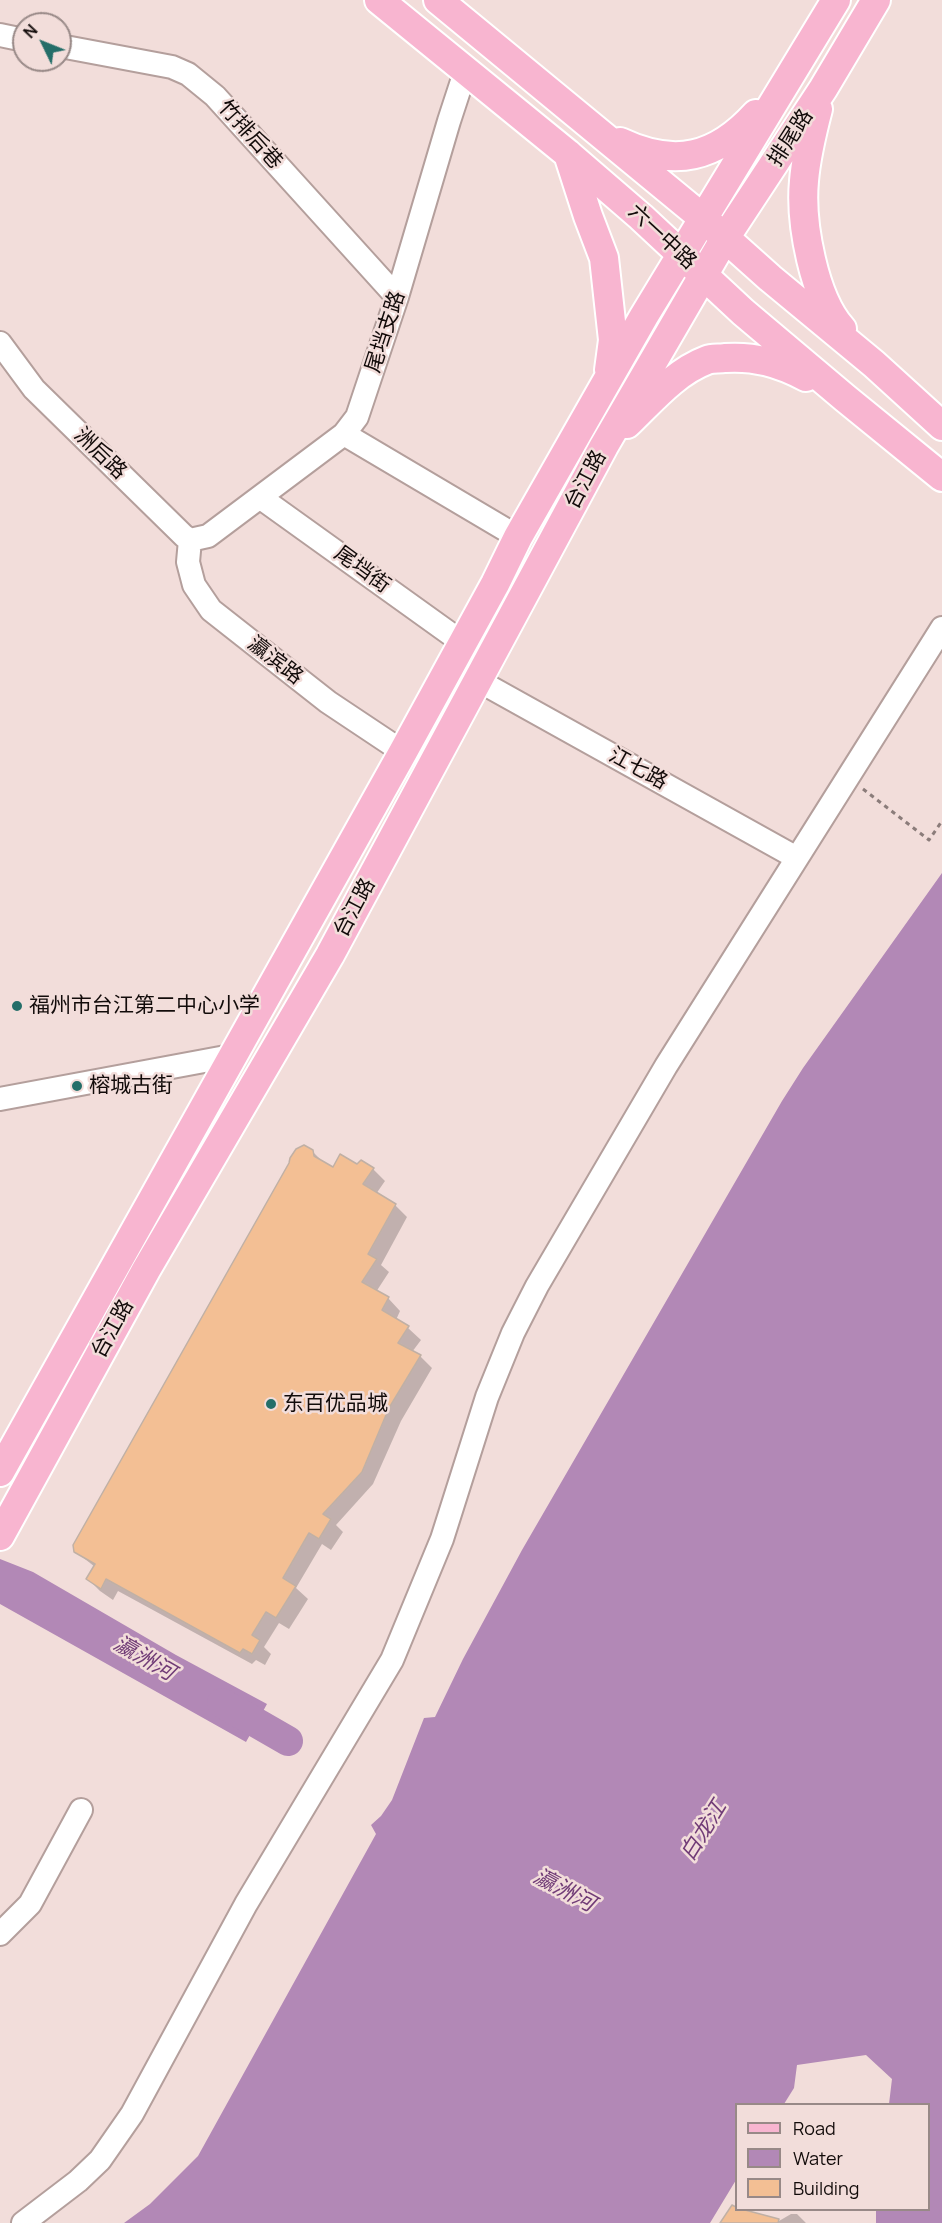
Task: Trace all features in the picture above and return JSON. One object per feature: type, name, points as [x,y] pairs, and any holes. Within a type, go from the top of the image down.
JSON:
[{"type":"main road","name":"六一中路","points":[[379,0],[568,154],[641,217],[702,275],[844,398],[942,477]]},
{"type":"main road","name":"六一中路","points":[[438,0],[704,219],[874,364],[942,426]]},
{"type":"main road","name":"排尾路","points":[[704,219],[836,0]]},
{"type":"main road","name":"排尾路","points":[[702,275],[823,89],[876,0]]},
{"type":"main road","points":[[595,129],[625,144],[659,155],[688,156],[710,150],[728,141],[754,117],[794,69]]},
{"type":"main road","points":[[823,89],[810,140],[804,182],[803,204],[807,234],[817,279],[833,319],[874,364]]},
{"type":"main road","points":[[568,154],[604,258],[610,295],[613,348],[610,369],[601,392]]},
{"type":"main road","name":"台江路","points":[[0,1472],[403,752],[518,537],[681,254],[704,219]]},
{"type":"main road","name":"台江路","points":[[0,1536],[146,1270],[330,955],[604,446],[702,275]]},
{"type":"main road","points":[[604,446],[676,378],[709,359],[738,357],[764,360],[786,367],[844,398]]},
{"type":"street","name":"竹排后巷","points":[[72,48],[172,67],[188,74],[215,96],[397,297]]},
{"type":"street","name":"尾垱支路","points":[[190,540],[203,538],[214,532],[261,498],[344,434],[357,417],[397,297],[466,69]]},
{"type":"street","name":"洲后路","points":[[0,343],[34,389],[190,540]]},
{"type":"street","points":[[344,434],[518,537]]},
{"type":"street","name":"尾垱街","points":[[261,498],[463,643]]},
{"type":"street","name":"瀛滨路","points":[[190,540],[188,562],[194,585],[211,610],[328,702],[403,752]]},
{"type":"street","points":[[23,2223],[78,2181],[100,2160],[116,2139],[178,2033],[246,1904],[392,1660],[442,1539],[487,1397],[523,1314],[561,1244],[666,1066],[942,628]]},
{"type":"street","name":"江七路","points":[[479,681],[797,858]]},
{"type":"street","points":[[0,1099],[231,1056]]},
{"type":"street","points":[[0,1934],[30,1904],[81,1810]]},
{"type":"path","points":[[848,778],[929,840],[942,821]]},
{"type":"water","name":"白龙江","points":[[942,873],[942,2223],[876,2223],[876,2211],[930,2211],[930,2103],[889,2103],[892,2079],[866,2055],[797,2065],[794,2088],[785,2103],[735,2103],[735,2182],[710,2223],[124,2223],[150,2204],[198,2156],[376,1834],[371,1825],[381,1816],[392,1800],[424,1718],[435,1717],[463,1659],[522,1550],[803,1068]]},
{"type":"water","points":[[0,1559],[33,1572],[176,1655],[267,1704],[246,1742],[0,1604]]},
{"type":"building","name":"东百优品城","points":[[304,1145],[313,1150],[314,1156],[333,1167],[340,1154],[357,1164],[361,1160],[374,1168],[363,1184],[396,1204],[368,1254],[377,1259],[362,1282],[389,1297],[382,1310],[409,1326],[398,1343],[421,1355],[389,1408],[362,1472],[323,1514],[331,1519],[319,1539],[309,1533],[283,1578],[296,1586],[276,1618],[266,1612],[252,1635],[260,1640],[252,1654],[243,1649],[240,1653],[106,1579],[101,1589],[86,1579],[95,1564],[74,1552],[73,1545],[290,1158],[296,1149]]},
{"type":"building","points":[[732,2205],[735,2206],[735,2211],[749,2211],[779,2219],[778,2223],[720,2223]]},
{"type":"waterway","name":"瀛洲河","points":[[222,1703],[288,1741]]},
{"type":"place","name":"福州市台江第二中心小学","points":[[17,1006]]},
{"type":"place","name":"榕城古街","points":[[77,1086]]},
{"type":"place","name":"东百优品城","points":[[271,1404]]}]
